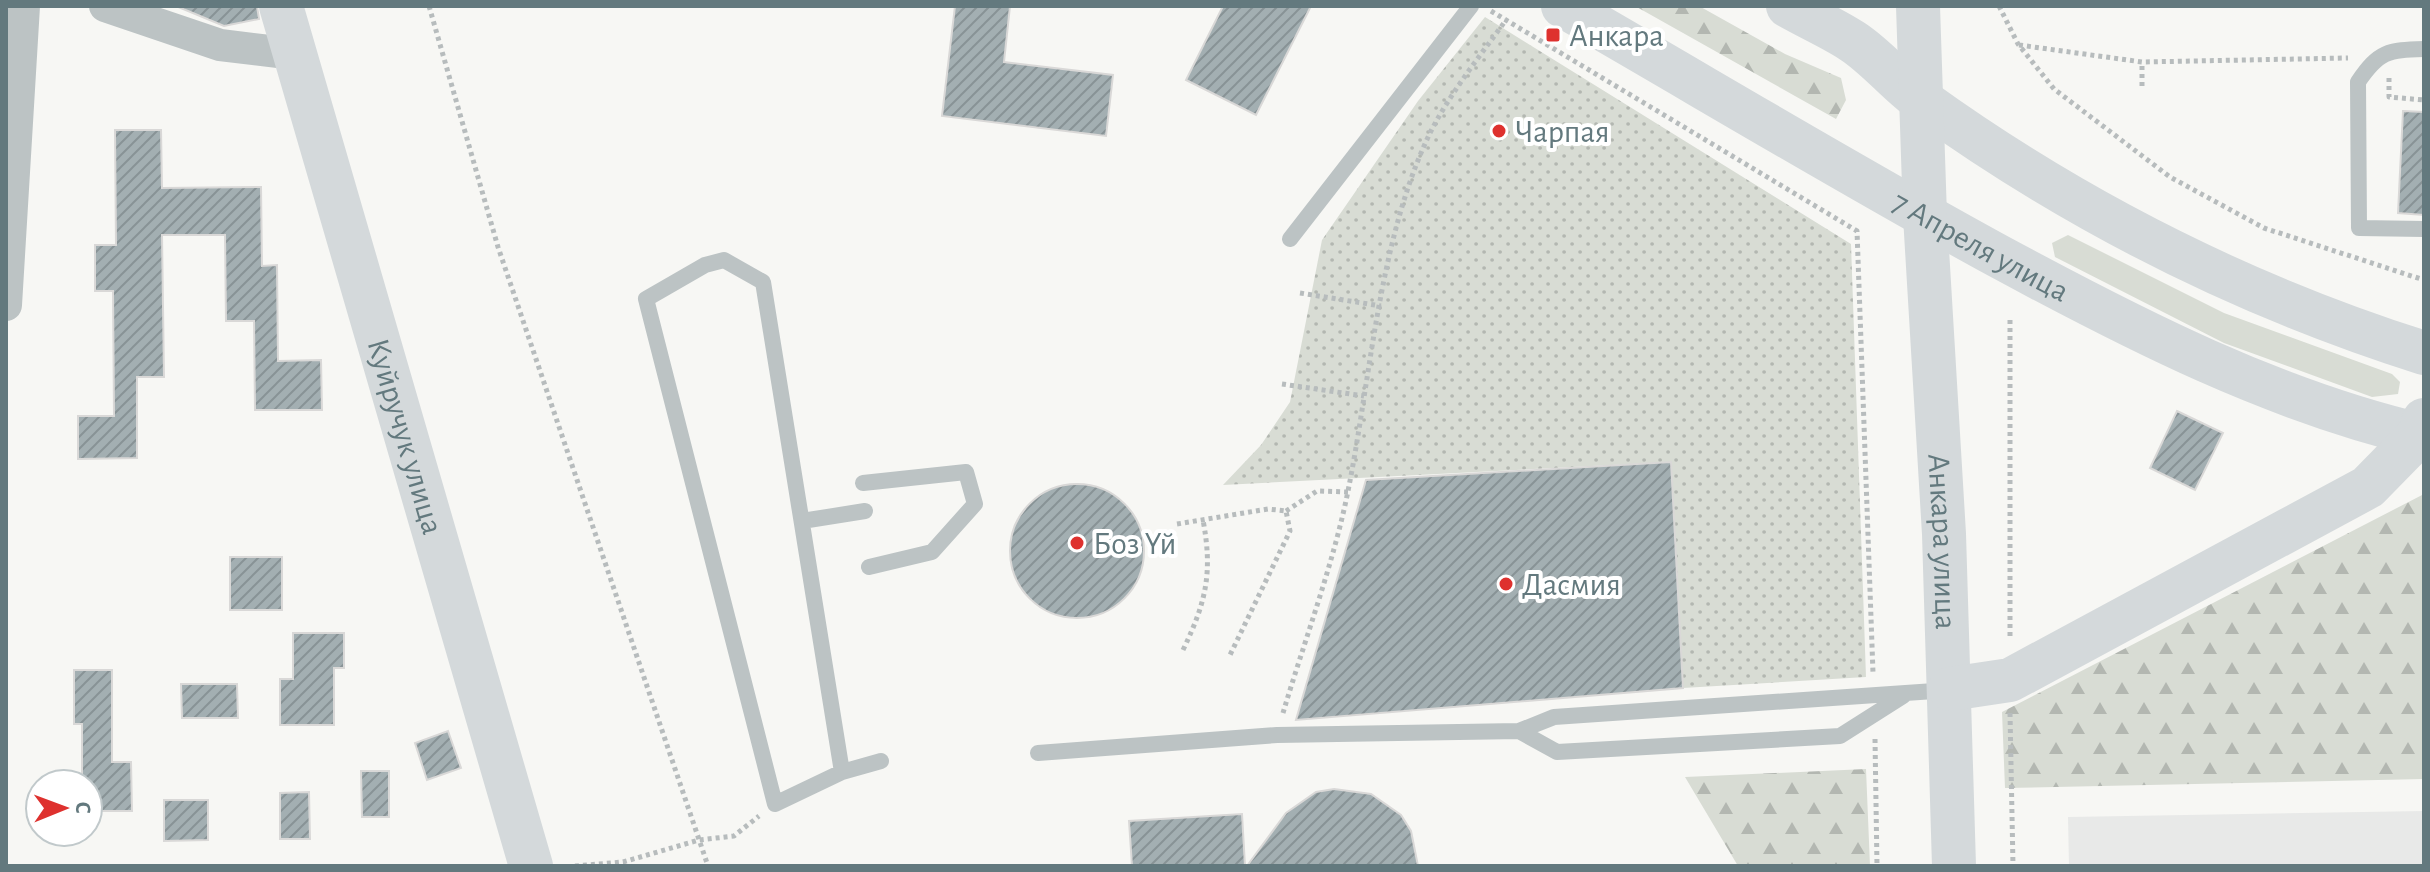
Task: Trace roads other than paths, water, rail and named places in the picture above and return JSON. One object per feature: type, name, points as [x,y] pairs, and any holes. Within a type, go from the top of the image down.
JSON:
[{"type":"main road","name":"Куйручук улица","points":[[281,6],[531,866]]},
{"type":"main road","name":"7 Апреля улица","points":[[1563,6],[1925,216],[2176,348],[2304,399],[2422,430]]},
{"type":"main road","points":[[1788,6],[1854,42],[1920,100],[2092,209],[2173,253],[2267,297],[2424,353]]},
{"type":"main road","name":"Анкара улица","points":[[1918,6],[1925,216],[1950,689],[1954,866]]},
{"type":"main road","points":[[1950,689],[2010,680],[2368,487],[2422,430]]},
{"type":"street","points":[[6,305],[24,6]]},
{"type":"street","points":[[105,6],[220,45],[295,54]]},
{"type":"lane","points":[[1290,239],[1471,6]]},
{"type":"lane","points":[[2424,49],[2389,50],[2370,64],[2358,82],[2359,228],[2424,229]]},
{"type":"lane","points":[[842,772],[763,282],[724,260],[705,265],[646,299],[775,804],[842,772],[881,761]]},
{"type":"lane","points":[[863,483],[966,472],[975,504],[932,552],[869,567]]},
{"type":"lane","points":[[802,521],[865,511]]},
{"type":"lane","points":[[1038,753],[1277,735],[1519,731],[1554,717],[1874,706],[1906,694],[1950,689]]},
{"type":"lane","points":[[1519,731],[1557,752],[1840,736],[1874,706]]},
{"type":"place","name":"Анкара","points":[[1553,35]]},
{"type":"place","name":"Чарпая","points":[[1499,131]]},
{"type":"place","name":"Боз Үй","points":[[1077,543]]},
{"type":"place","name":"Дасмия","points":[[1506,584]]}]
